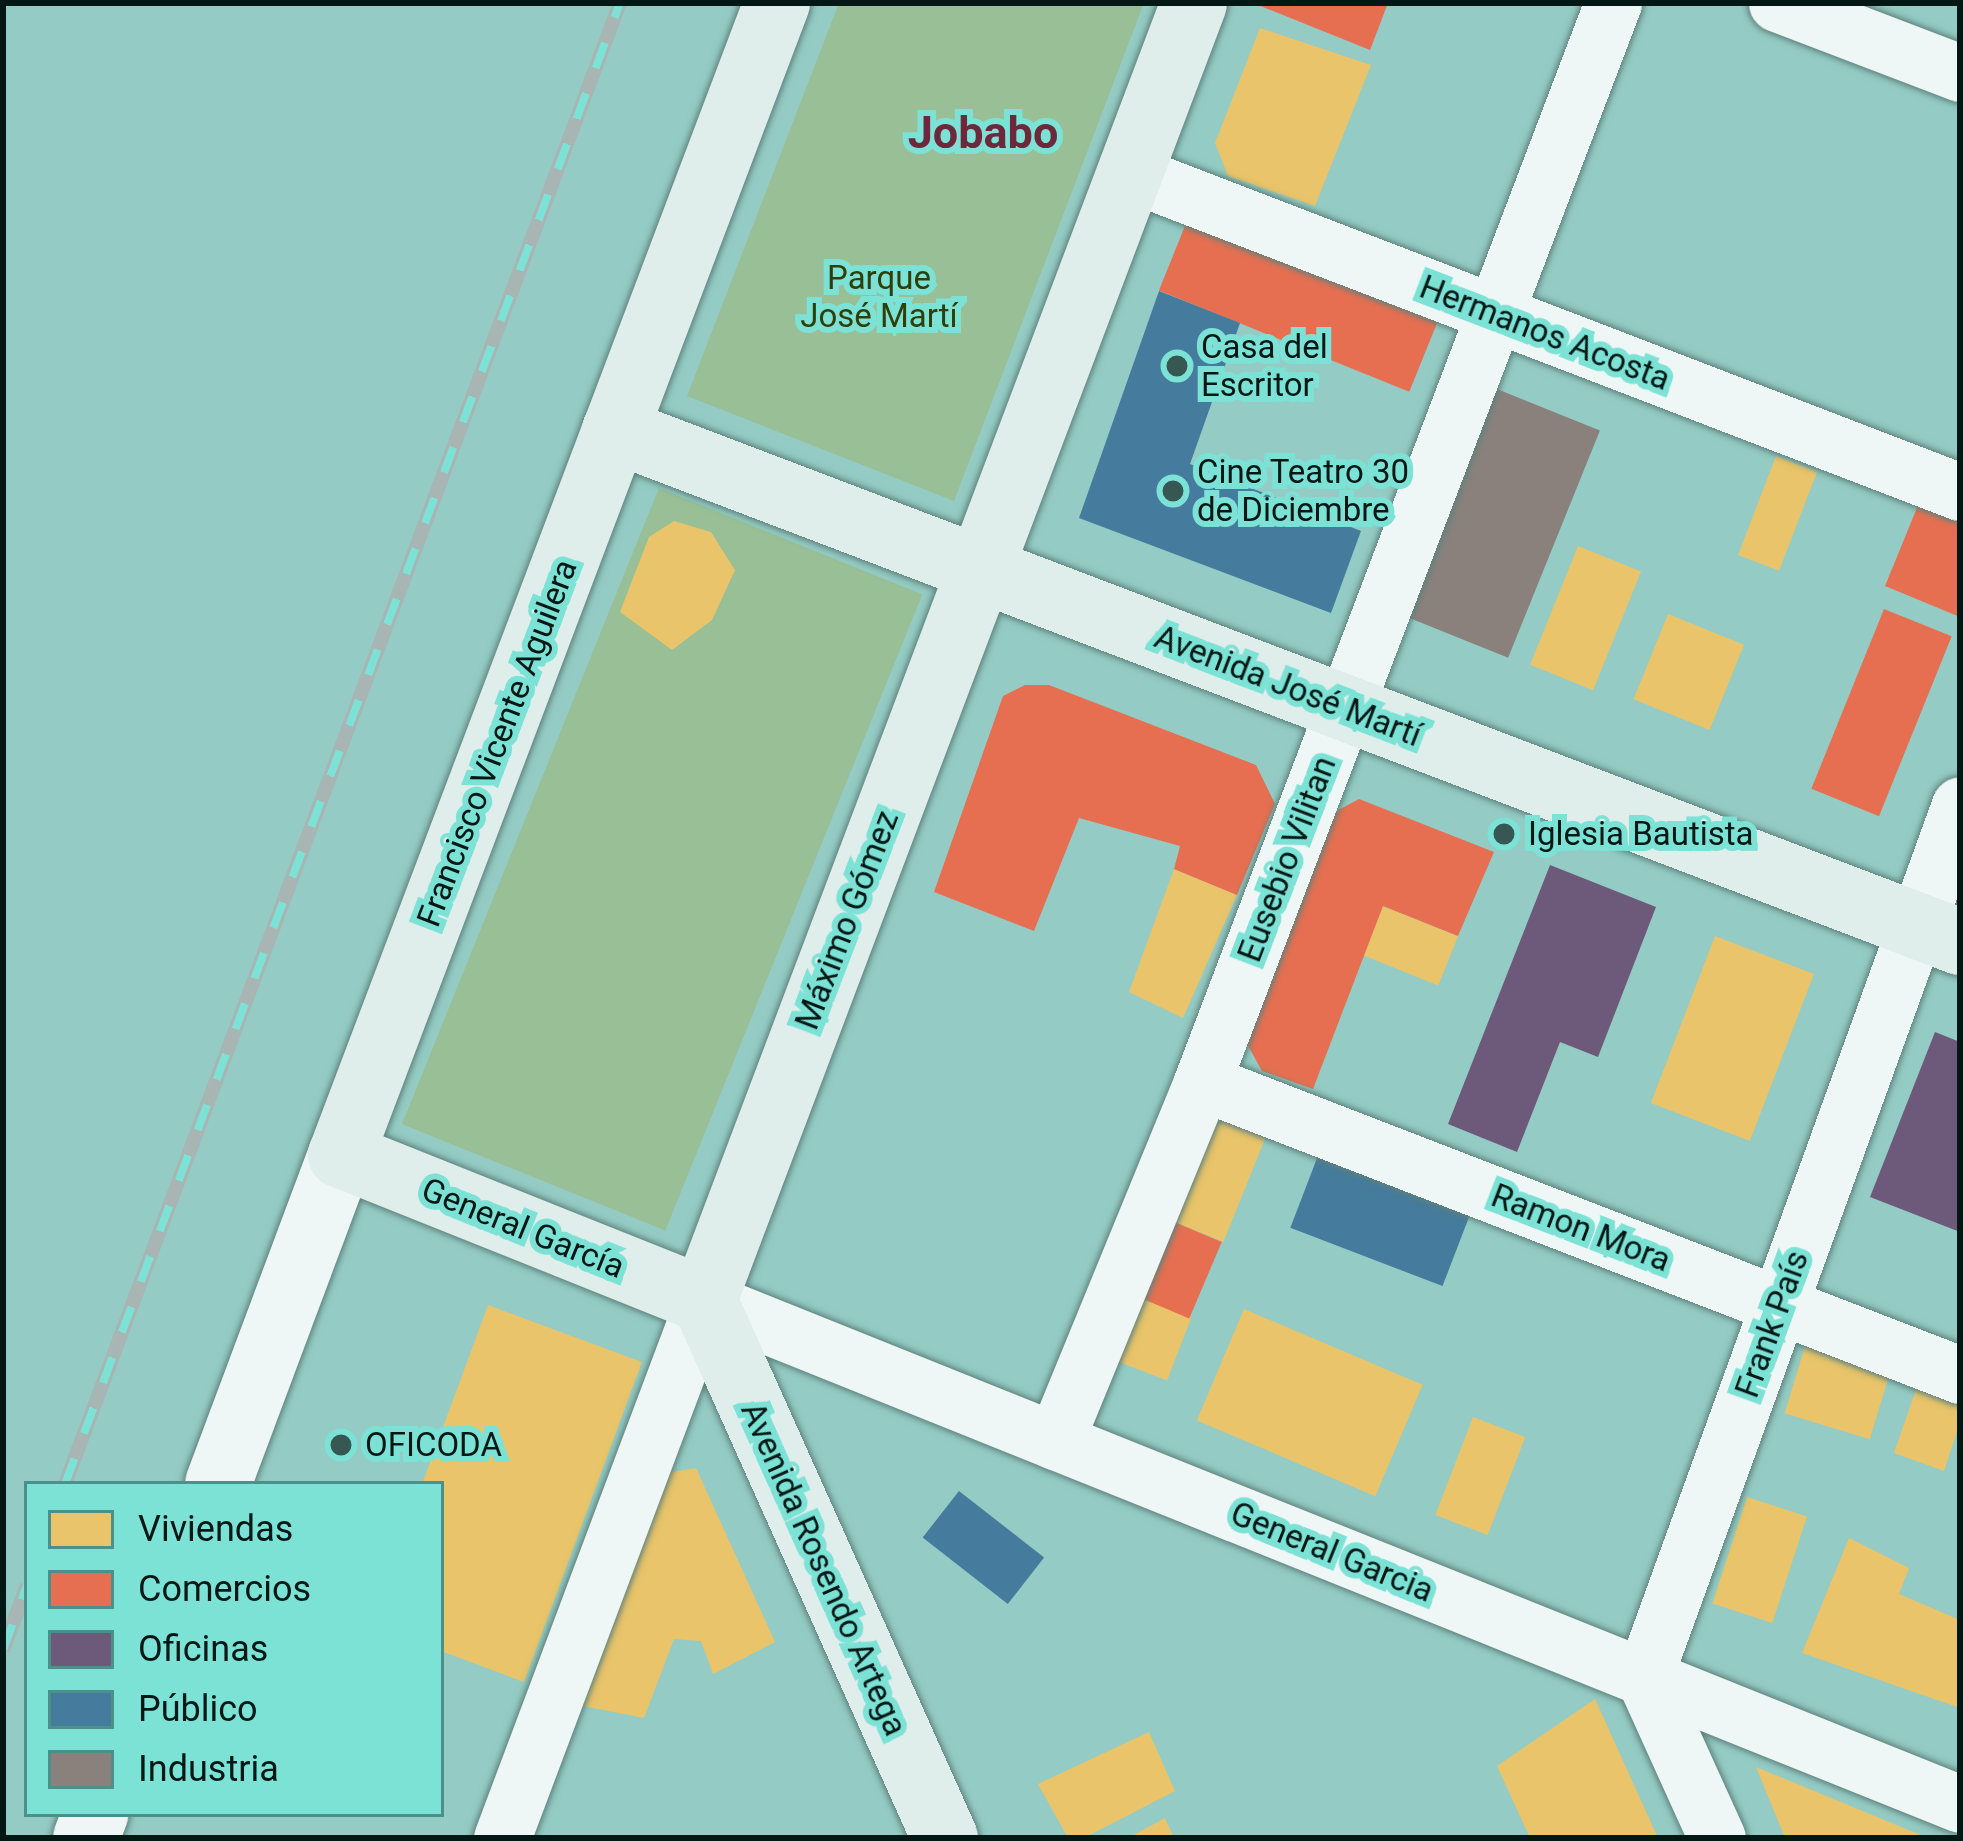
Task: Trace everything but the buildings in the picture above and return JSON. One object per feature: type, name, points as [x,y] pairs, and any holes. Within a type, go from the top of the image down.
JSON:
[{"type":"main road","name":"Francisco Vicente Aguilera","points":[[341,1155],[777,3]]},
{"type":"main road","name":"Máximo Gómez","points":[[704,1300],[1195,3]]},
{"type":"main road","name":"Avenida José Martí","points":[[615,430],[1938,934]]},
{"type":"main road","name":"General García","points":[[341,1155],[704,1300]]},
{"type":"main road","name":"Avenida Rosendo Artega","points":[[704,1300],[945,1838]]},
{"type":"street","name":"Eusebio Vilitan","points":[[1055,1441],[1202,1082],[1613,3]]},
{"type":"street","points":[[1777,3],[1960,73]]},
{"type":"street","name":"Hermanos Acosta","points":[[1130,173],[1960,492]]},
{"type":"street","name":"Frank País","points":[[1644,1677],[1779,1305],[1938,934],[1960,805]]},
{"type":"street","name":"Ramon Mora","points":[[1202,1082],[1960,1375]]},
{"type":"street","name":"Francisco Vicente Aguilera","points":[[219,1481],[341,1155]]},
{"type":"street","name":"General Garcia","points":[[704,1300],[1960,1804]]},
{"type":"street","name":"Máximo Gómez","points":[[516,1826],[704,1300]]},
{"type":"street","points":[[1644,1677],[1717,1838]]},
{"type":"green space","name":"Parque José Martí","points":[[839,3],[1144,3],[954,501],[687,396]]},
{"type":"green space","points":[[659,488],[922,594],[665,1230],[402,1124]]},
{"type":"railway","points":[[66,1481],[620,3]]},
{"type":"railway","points":[[3,1650],[24,1593]]},
{"type":"place","name":"Casa del Escritor","points":[[1177,366]]},
{"type":"place","name":"Cine Teatro 30 de Diciembre","points":[[1173,491]]},
{"type":"place","name":"Iglesia Bautista","points":[[1504,834]]},
{"type":"place","name":"OFICODA","points":[[341,1445]]},
{"type":"district","name":"Jobabo","points":[[983,133]]}]
